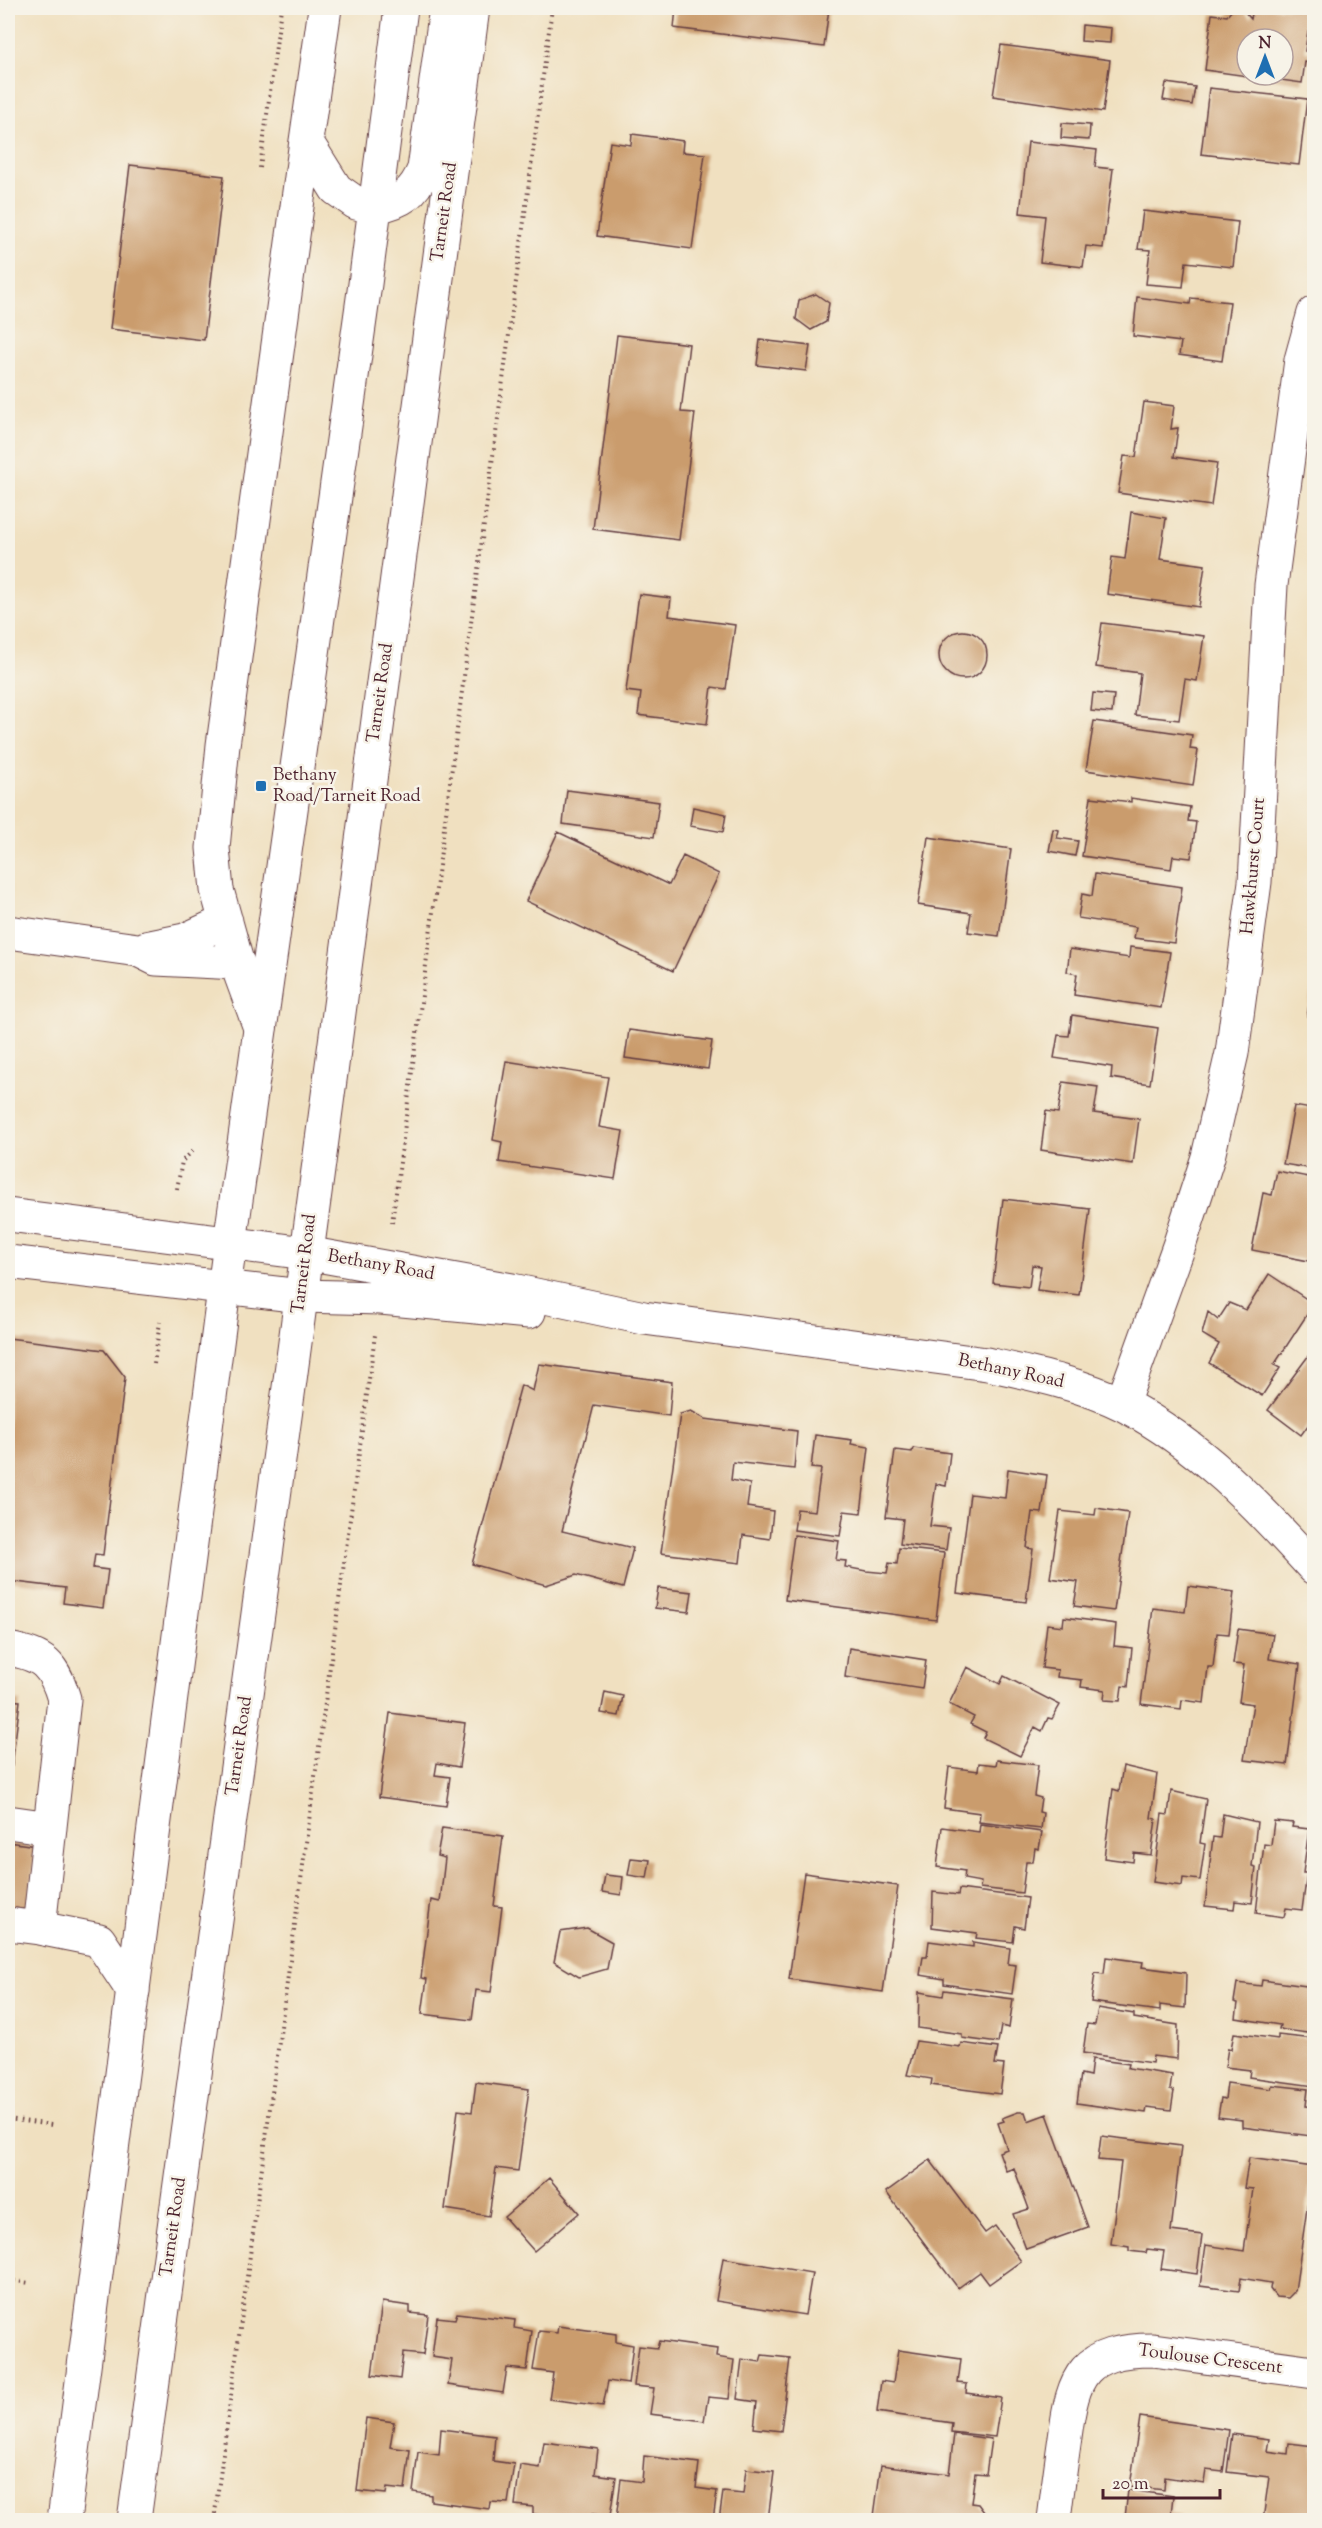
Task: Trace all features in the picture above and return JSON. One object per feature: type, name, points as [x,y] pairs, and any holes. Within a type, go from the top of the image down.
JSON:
[{"type":"main road","points":[[260,1028],[217,890],[213,848],[223,745],[325,8]]},
{"type":"main road","points":[[64,2520],[225,1286],[401,8]]},
{"type":"main road","points":[[306,141],[336,189],[356,204],[375,207],[406,198],[418,183],[424,169],[446,8]]},
{"type":"main road","name":"Tarneit Road","points":[[134,2520],[301,1296],[473,8]]},
{"type":"main road","name":"Hawkhurst Court","points":[[1122,1404],[1179,1246],[1208,1157],[1232,1053],[1255,882],[1271,585],[1301,360],[1314,313]]},
{"type":"main road","points":[[138,950],[185,940],[226,921]]},
{"type":"main road","points":[[8,932],[138,950],[156,959],[238,963]]},
{"type":"main road","name":"Bethany Road","points":[[8,1215],[306,1253],[645,1318],[987,1364],[1070,1385],[1122,1404],[1174,1434],[1213,1464],[1256,1504],[1314,1568]]},
{"type":"main road","name":"Bethany Road","points":[[8,1262],[301,1296],[381,1298],[516,1312],[645,1318]]},
{"type":"main road","points":[[8,1649],[42,1658],[58,1677],[64,1700],[50,1828],[23,1926],[99,1941],[133,1991]]},
{"type":"main road","points":[[8,1822],[50,1828]]},
{"type":"main road","name":"Toulouse Crescent","points":[[1054,2520],[1074,2386],[1088,2367],[1107,2356],[1130,2350],[1153,2350],[1314,2373]]},
{"type":"path","points":[[260,168],[281,8]]},
{"type":"path","points":[[392,1223],[552,8]]},
{"type":"path","points":[[177,1189],[182,1161],[194,1150]]},
{"type":"path","points":[[154,1364],[160,1322]]},
{"type":"path","points":[[214,2520],[375,1334]]},
{"type":"path","points":[[8,2119],[52,2125]]},
{"type":"path","points":[[8,2280],[30,2283]]},
{"type":"building","points":[[676,8],[829,8],[824,47],[674,28]]},
{"type":"building","points":[[1253,8],[1314,8],[1314,32],[1308,31],[1305,51],[1314,52],[1313,63],[1305,62],[1302,83],[1295,82],[1295,27],[1235,27],[1235,74],[1205,70],[1212,14],[1227,16],[1232,10],[1243,10],[1251,19]]},
{"type":"building","points":[[1082,25],[1111,28],[1110,43],[1081,41]]},
{"type":"building","points":[[1001,45],[1110,60],[1103,112],[993,96]]},
{"type":"building","points":[[1166,83],[1195,87],[1192,105],[1163,100]]},
{"type":"building","points":[[1209,88],[1307,99],[1299,165],[1201,154]]},
{"type":"building","points":[[1062,123],[1090,125],[1089,140],[1061,138]]},
{"type":"building","points":[[632,134],[683,141],[682,152],[705,154],[692,249],[597,236],[610,142],[631,145]]},
{"type":"building","points":[[1028,142],[1097,150],[1095,167],[1113,169],[1103,248],[1086,246],[1083,267],[1040,262],[1045,216],[1020,213]]},
{"type":"building","points":[[130,165],[224,176],[204,340],[110,329]]},
{"type":"building","points":[[1143,211],[1238,222],[1233,267],[1186,262],[1183,287],[1146,284],[1150,250],[1138,249]]},
{"type":"building","points":[[816,294],[829,303],[826,322],[811,330],[796,319],[799,300]]},
{"type":"building","points":[[1137,297],[1190,304],[1191,298],[1230,302],[1222,361],[1179,355],[1181,342],[1133,336]]},
{"type":"building","points":[[617,335],[689,344],[681,412],[695,413],[679,540],[593,529]]},
{"type":"building","points":[[760,340],[810,346],[806,371],[757,365]]},
{"type":"building","points":[[1144,402],[1174,406],[1171,429],[1178,428],[1174,457],[1217,463],[1211,506],[1118,493],[1124,456],[1136,457]]},
{"type":"building","points":[[1131,512],[1166,518],[1160,559],[1205,565],[1199,607],[1107,594],[1112,557],[1125,559]]},
{"type":"building","points":[[639,594],[671,598],[669,616],[735,625],[726,689],[712,687],[707,724],[638,715],[641,693],[626,691]]},
{"type":"building","points":[[1102,623],[1204,636],[1197,681],[1185,679],[1179,720],[1135,715],[1140,673],[1096,667]]},
{"type":"building","points":[[958,631],[968,631],[983,641],[987,655],[986,664],[977,675],[968,679],[958,679],[943,669],[939,660],[939,650],[949,635]]},
{"type":"building","points":[[1093,693],[1114,695],[1112,713],[1091,711]]},
{"type":"building","points":[[1094,721],[1192,735],[1190,749],[1198,750],[1193,786],[1086,770]]},
{"type":"building","points":[[567,790],[659,802],[654,837],[563,824]]},
{"type":"building","points":[[1091,797],[1131,802],[1131,798],[1190,807],[1188,821],[1196,822],[1191,858],[1173,856],[1171,869],[1082,856]]},
{"type":"building","points":[[693,807],[726,814],[723,832],[690,826]]},
{"type":"building","points":[[1053,829],[1059,830],[1057,838],[1078,841],[1075,856],[1049,851]]},
{"type":"building","points":[[558,832],[669,885],[683,856],[719,874],[673,971],[526,901]]},
{"type":"building","points":[[928,837],[1011,849],[999,936],[968,932],[971,913],[918,905]]},
{"type":"building","points":[[1095,874],[1182,887],[1174,943],[1134,938],[1136,927],[1078,918],[1082,894],[1092,896]]},
{"type":"building","points":[[1130,947],[1170,952],[1161,1008],[1074,995],[1077,974],[1067,972],[1070,949],[1129,958]]},
{"type":"building","points":[[1314,983],[1314,1018],[1307,1016]]},
{"type":"building","points":[[1072,1015],[1158,1028],[1150,1084],[1111,1078],[1112,1067],[1054,1058],[1058,1035],[1069,1036]]},
{"type":"building","points":[[629,1030],[712,1041],[708,1069],[625,1058]]},
{"type":"building","points":[[506,1061],[608,1077],[599,1127],[623,1131],[615,1179],[499,1162],[502,1142],[493,1140]]},
{"type":"building","points":[[1063,1082],[1098,1087],[1094,1113],[1139,1119],[1133,1164],[1041,1150],[1046,1111],[1058,1113]]},
{"type":"building","points":[[1313,1095],[1314,1169],[1283,1164],[1294,1106],[1311,1109]]},
{"type":"building","points":[[1277,1171],[1314,1178],[1314,1262],[1252,1250],[1263,1193],[1272,1195]]},
{"type":"building","points":[[1003,1199],[1090,1209],[1079,1295],[1037,1290],[1041,1266],[1032,1265],[1029,1287],[993,1283]]},
{"type":"building","points":[[1269,1274],[1314,1304],[1274,1365],[1280,1368],[1262,1396],[1209,1363],[1219,1344],[1202,1334],[1208,1312],[1218,1320],[1229,1303],[1246,1310]]},
{"type":"building","points":[[8,1338],[104,1350],[125,1377],[103,1555],[95,1554],[93,1568],[108,1570],[103,1608],[63,1603],[65,1588],[8,1581]]},
{"type":"building","points":[[1312,1351],[1314,1353],[1314,1417],[1301,1435],[1268,1410]]},
{"type":"building","points":[[539,1364],[672,1382],[669,1416],[594,1405],[562,1531],[633,1548],[623,1588],[576,1575],[546,1585],[472,1564],[521,1385],[533,1391]]},
{"type":"building","points":[[691,1411],[705,1419],[797,1431],[794,1469],[733,1462],[731,1480],[750,1484],[747,1507],[773,1511],[770,1539],[743,1535],[740,1563],[661,1553],[680,1414]]},
{"type":"building","points":[[815,1435],[852,1440],[851,1444],[869,1447],[861,1513],[844,1511],[840,1536],[794,1530],[797,1509],[815,1511],[821,1469],[811,1468]]},
{"type":"building","points":[[913,1448],[950,1453],[946,1486],[936,1484],[930,1526],[949,1528],[946,1550],[900,1544],[903,1519],[886,1517],[895,1450],[912,1452]]},
{"type":"building","points":[[1008,1469],[1047,1475],[1042,1513],[1032,1512],[1027,1548],[1033,1549],[1026,1602],[957,1593],[970,1494],[1005,1498]]},
{"type":"building","points":[[1096,1508],[1128,1513],[1114,1611],[1074,1606],[1078,1582],[1050,1578],[1060,1511],[1095,1515]]},
{"type":"building","points":[[794,1535],[839,1541],[836,1560],[846,1561],[845,1567],[866,1571],[887,1573],[889,1563],[897,1564],[899,1548],[944,1553],[936,1620],[785,1600]]},
{"type":"building","points":[[1188,1586],[1234,1592],[1229,1634],[1217,1633],[1213,1667],[1208,1667],[1204,1703],[1182,1700],[1181,1709],[1141,1704],[1153,1608],[1185,1612]]},
{"type":"building","points":[[658,1588],[692,1592],[689,1612],[655,1608]]},
{"type":"building","points":[[1064,1617],[1116,1624],[1114,1646],[1132,1648],[1128,1687],[1122,1686],[1120,1701],[1104,1700],[1105,1690],[1081,1687],[1082,1680],[1057,1677],[1058,1670],[1042,1668],[1047,1624],[1063,1626]]},
{"type":"building","points":[[1238,1629],[1273,1634],[1269,1659],[1300,1664],[1287,1765],[1244,1760],[1253,1704],[1239,1702],[1244,1665],[1233,1664]]},
{"type":"building","points":[[849,1648],[926,1660],[922,1689],[845,1677]]},
{"type":"building","points":[[967,1667],[1000,1684],[1004,1676],[1060,1705],[1052,1719],[1048,1718],[1042,1731],[1035,1727],[1020,1756],[983,1738],[986,1732],[970,1724],[974,1717],[949,1704]]},
{"type":"building","points":[[605,1692],[623,1696],[619,1716],[601,1713]]},
{"type":"building","points":[[8,1700],[20,1701],[12,1766],[8,1766]]},
{"type":"building","points":[[390,1713],[465,1723],[459,1767],[437,1763],[435,1775],[450,1777],[446,1806],[379,1797]]},
{"type":"building","points":[[997,1760],[1038,1765],[1034,1796],[1041,1798],[1039,1812],[1043,1813],[1041,1829],[979,1822],[980,1813],[944,1808],[949,1767],[978,1771],[979,1763],[996,1765]]},
{"type":"building","points":[[1123,1766],[1157,1774],[1151,1818],[1156,1819],[1151,1855],[1134,1853],[1133,1862],[1104,1858],[1113,1789],[1119,1791]]},
{"type":"building","points":[[1171,1791],[1206,1799],[1200,1843],[1205,1844],[1200,1880],[1183,1878],[1182,1886],[1153,1882],[1162,1814],[1168,1815]]},
{"type":"building","points":[[1223,1814],[1257,1822],[1252,1866],[1256,1867],[1252,1903],[1235,1901],[1234,1909],[1205,1906],[1213,1837],[1220,1838]]},
{"type":"building","points":[[1274,1821],[1293,1823],[1292,1827],[1309,1829],[1303,1873],[1307,1873],[1302,1910],[1286,1908],[1284,1917],[1256,1913],[1264,1844],[1271,1845]]},
{"type":"building","points":[[980,1824],[1042,1832],[1039,1849],[1035,1848],[1033,1862],[1026,1862],[1022,1893],[980,1888],[981,1882],[964,1879],[965,1871],[937,1867],[942,1827],[979,1832]]},
{"type":"building","points":[[442,1828],[503,1836],[494,1906],[502,1907],[491,1992],[476,1990],[472,2020],[422,2014],[427,1979],[421,1978],[431,1900],[440,1902],[445,1858],[437,1856]]},
{"type":"building","points":[[8,1842],[36,1846],[28,1910],[8,1907]]},
{"type":"building","points":[[631,1858],[650,1860],[647,1878],[628,1875]]},
{"type":"building","points":[[804,1873],[898,1886],[883,1992],[789,1979]]},
{"type":"building","points":[[605,1875],[623,1877],[621,1895],[602,1892]]},
{"type":"building","points":[[959,1889],[1028,1898],[1024,1928],[1015,1926],[1013,1942],[976,1938],[977,1933],[932,1927],[933,1892],[958,1895]]},
{"type":"building","points":[[587,1928],[612,1942],[607,1969],[579,1977],[554,1962],[560,1932]]},
{"type":"building","points":[[929,1941],[973,1947],[973,1942],[1010,1948],[1008,1964],[1016,1965],[1012,1994],[944,1984],[944,1979],[920,1975],[923,1957],[927,1957]]},
{"type":"building","points":[[1106,1957],[1143,1962],[1142,1967],[1186,1973],[1185,2008],[1160,2005],[1160,2011],[1091,2002],[1095,1973],[1104,1974]]},
{"type":"building","points":[[1262,1980],[1314,1987],[1314,2034],[1279,2029],[1280,2025],[1236,2018],[1238,2003],[1234,2002],[1237,1983],[1261,1986]]},
{"type":"building","points":[[944,1990],[1013,1999],[1009,2028],[1001,2026],[998,2043],[962,2038],[962,2034],[918,2028],[919,1992],[943,1996]]},
{"type":"building","points":[[1098,2008],[1134,2014],[1134,2018],[1178,2025],[1177,2059],[1153,2056],[1152,2063],[1083,2053],[1087,2024],[1095,2025]]},
{"type":"building","points":[[1234,2033],[1278,2039],[1278,2035],[1314,2039],[1314,2086],[1249,2077],[1250,2070],[1225,2067],[1228,2048],[1231,2049]]},
{"type":"building","points":[[916,2041],[960,2047],[961,2043],[998,2048],[995,2064],[1004,2065],[1000,2094],[931,2085],[932,2079],[907,2075]]},
{"type":"building","points":[[1092,2059],[1129,2064],[1128,2068],[1172,2075],[1170,2090],[1174,2091],[1171,2110],[1147,2107],[1146,2113],[1077,2103],[1081,2074],[1090,2076]]},
{"type":"building","points":[[476,2082],[529,2089],[518,2171],[496,2168],[489,2216],[445,2209],[458,2110],[472,2112]]},
{"type":"building","points":[[1227,2083],[1271,2089],[1272,2085],[1308,2089],[1306,2106],[1314,2107],[1311,2136],[1242,2127],[1242,2120],[1218,2117],[1221,2098],[1225,2099]]},
{"type":"building","points":[[1025,2112],[1028,2121],[1047,2114],[1088,2227],[1026,2249],[1013,2214],[1029,2209],[1014,2168],[1006,2171],[999,2152],[1007,2149],[998,2123],[1004,2121],[1002,2118]]},
{"type":"building","points":[[1101,2136],[1181,2146],[1171,2231],[1202,2235],[1197,2274],[1161,2269],[1164,2251],[1147,2249],[1146,2253],[1129,2251],[1129,2247],[1111,2244],[1121,2162],[1098,2160]]},
{"type":"building","points":[[1249,2158],[1313,2167],[1295,2291],[1288,2298],[1276,2297],[1270,2289],[1271,2283],[1241,2278],[1239,2291],[1200,2286],[1206,2245],[1244,2251],[1253,2189],[1244,2188]]},
{"type":"building","points":[[930,2160],[985,2233],[995,2226],[1021,2261],[989,2284],[980,2272],[958,2288],[886,2192]]},
{"type":"building","points":[[549,2178],[579,2213],[534,2251],[504,2217]]},
{"type":"building","points":[[723,2258],[812,2273],[805,2315],[716,2301]]},
{"type":"building","points":[[382,2302],[410,2306],[410,2313],[428,2315],[423,2355],[403,2353],[400,2379],[372,2375]]},
{"type":"building","points":[[457,2313],[515,2320],[514,2328],[532,2331],[527,2370],[507,2368],[503,2393],[448,2385],[452,2360],[432,2357],[437,2317],[455,2319]]},
{"type":"building","points":[[558,2326],[616,2334],[616,2342],[633,2345],[628,2384],[608,2381],[603,2406],[549,2399],[553,2373],[533,2370],[539,2331],[557,2333]]},
{"type":"building","points":[[659,2341],[717,2349],[716,2357],[734,2360],[729,2399],[708,2397],[704,2421],[650,2414],[654,2388],[634,2386],[639,2346],[657,2348]]},
{"type":"building","points":[[898,2350],[961,2359],[958,2383],[967,2384],[966,2393],[1001,2398],[995,2437],[951,2432],[952,2423],[877,2412],[881,2381],[893,2383]]},
{"type":"building","points":[[762,2355],[790,2358],[781,2431],[754,2428],[757,2402],[737,2399],[742,2359],[760,2362]]},
{"type":"building","points":[[1140,2417],[1229,2430],[1223,2472],[1206,2470],[1204,2483],[1165,2477],[1164,2490],[1130,2486]]},
{"type":"building","points":[[366,2418],[394,2422],[390,2447],[410,2450],[405,2490],[387,2488],[386,2494],[357,2491]]},
{"type":"building","points":[[441,2429],[495,2436],[493,2461],[514,2464],[508,2503],[490,2502],[489,2509],[431,2501],[431,2495],[413,2492],[418,2452],[439,2455]]},
{"type":"building","points":[[954,2434],[991,2439],[986,2474],[975,2473],[971,2503],[978,2504],[984,2512],[983,2520],[905,2520],[874,2516],[881,2465],[949,2474]]},
{"type":"building","points":[[1232,2434],[1269,2439],[1267,2451],[1288,2454],[1289,2443],[1314,2446],[1314,2520],[1263,2520],[1269,2477],[1227,2472]]},
{"type":"building","points":[[544,2442],[598,2449],[595,2474],[616,2477],[610,2516],[592,2514],[591,2520],[579,2520],[533,2514],[533,2507],[515,2505],[520,2465],[540,2468]]},
{"type":"building","points":[[644,2456],[699,2463],[696,2488],[717,2491],[713,2520],[616,2519],[621,2479],[642,2482]]},
{"type":"building","points":[[746,2469],[774,2472],[768,2520],[719,2520],[723,2492],[743,2494]]},
{"type":"building","points":[[1128,2490],[1173,2496],[1171,2514],[1180,2516],[1179,2520],[1129,2520],[1125,2518]]},
{"type":"place","name":"Bethany Road/Tarneit Road","points":[[261,786]]}]
